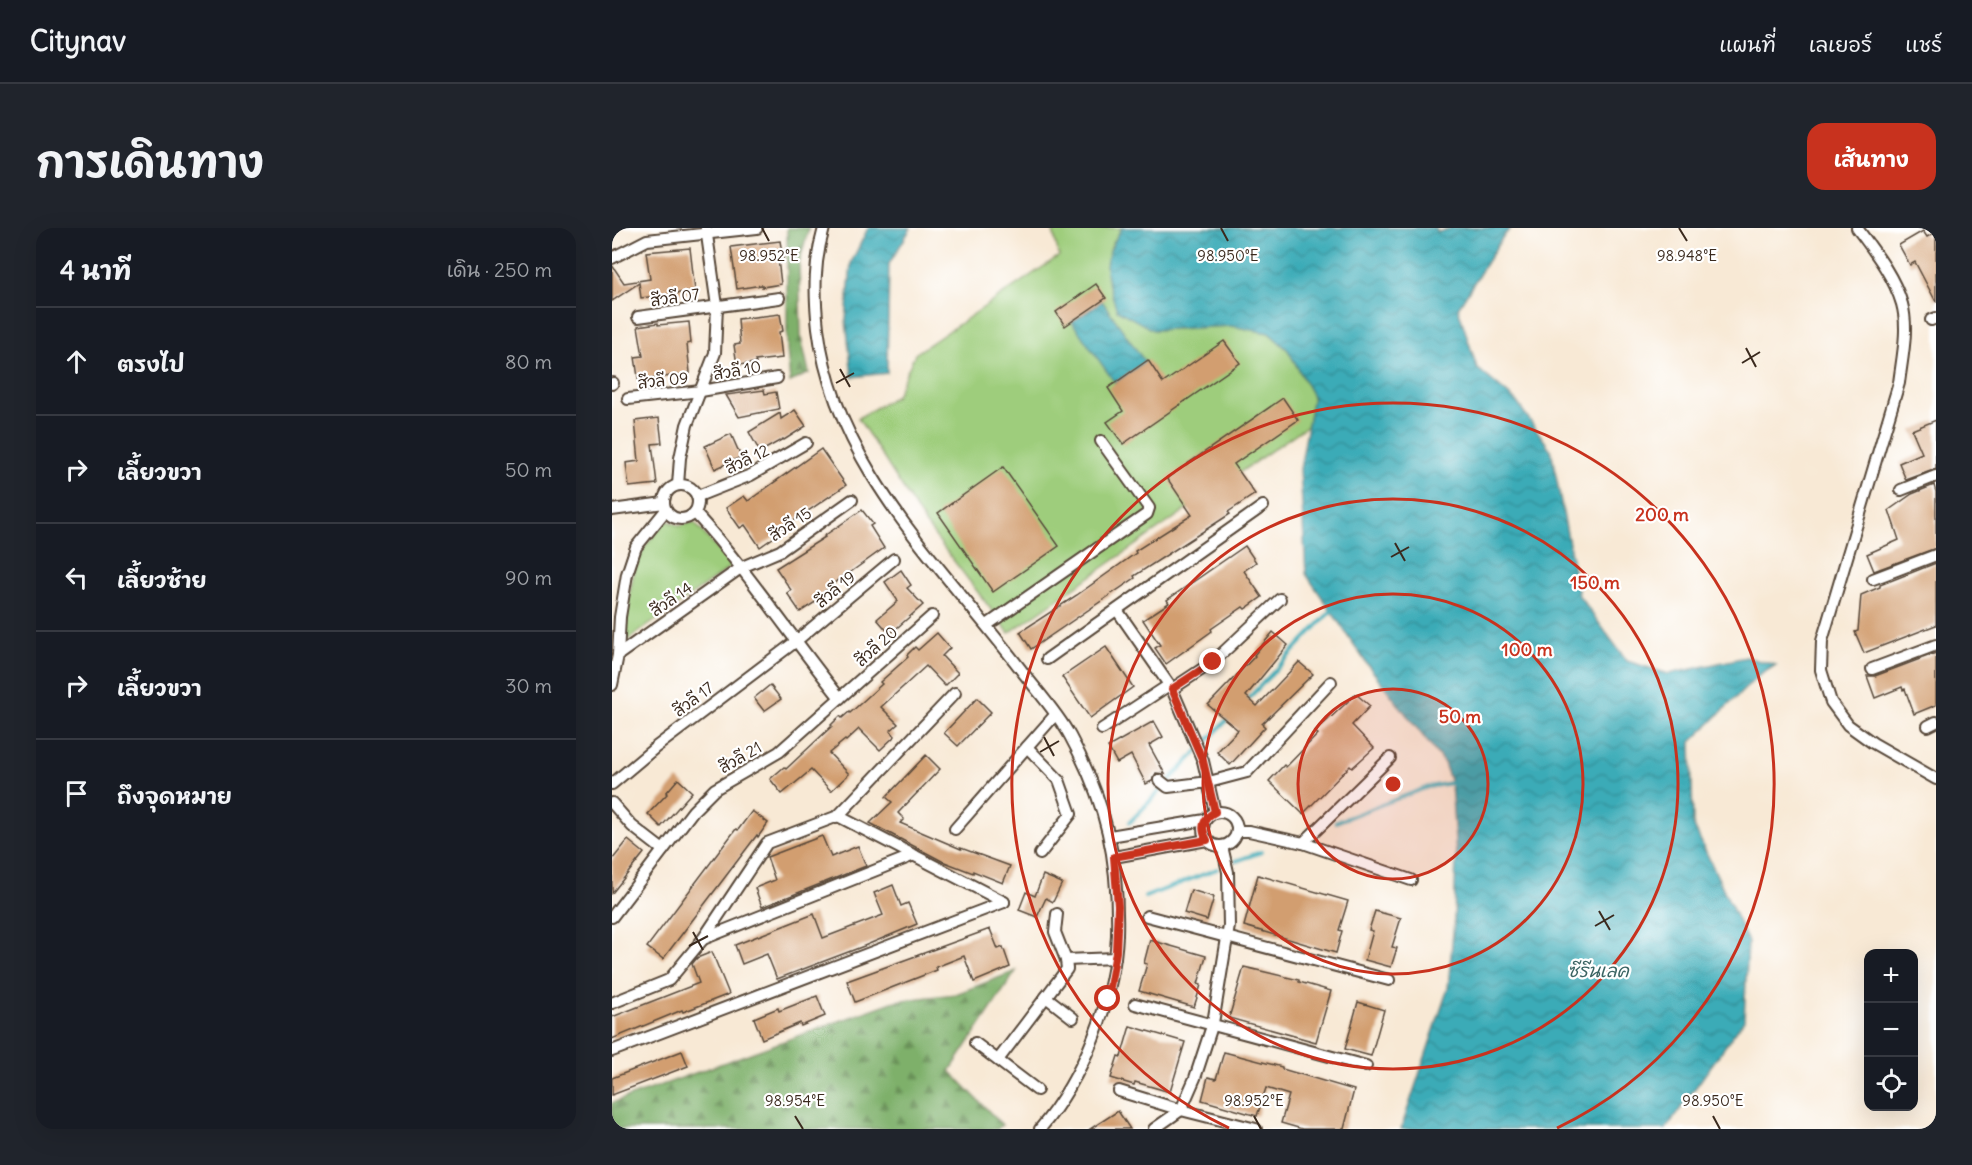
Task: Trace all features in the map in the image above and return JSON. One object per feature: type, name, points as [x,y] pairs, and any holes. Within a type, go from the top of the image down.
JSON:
[{"type":"street","points":[[612,258],[646,240],[706,231],[757,228]]},
{"type":"street","points":[[824,228],[817,254],[815,303],[821,352],[836,405],[866,467],[907,527],[987,625],[1069,733],[1087,770],[1110,836],[1118,906],[1115,958],[1108,999],[1075,1077],[1040,1129]]},
{"type":"street","points":[[1857,228],[1876,254],[1899,297],[1902,305],[1905,343],[1899,383],[1822,641],[1821,670],[1831,702],[1848,725],[1873,743],[1936,779]]},
{"type":"street","points":[[678,485],[680,458],[687,425],[715,352],[717,306],[706,231]]},
{"type":"street","name":"สีวลี 07","points":[[638,317],[779,298]]},
{"type":"street","name":"สีวลี 10","points":[[701,391],[777,378]]},
{"type":"street","name":"สีวลี 09","points":[[628,399],[701,391]]},
{"type":"street","points":[[987,625],[1148,514],[1149,508],[1101,441]]},
{"type":"street","name":"สีวลี 12","points":[[698,496],[751,475],[806,443]]},
{"type":"street","points":[[1901,490],[1936,476]]},
{"type":"street","points":[[612,685],[618,655],[616,617],[636,547],[665,507],[667,492],[672,486],[690,487],[698,496],[699,502],[695,513],[690,517],[680,520],[669,515],[665,507]]},
{"type":"street","name":"สีวลี 15","points":[[742,567],[780,551],[852,500]]},
{"type":"street","points":[[1047,659],[1263,506]]},
{"type":"street","points":[[612,510],[665,507]]},
{"type":"street","points":[[695,513],[742,567],[795,642],[840,698]]},
{"type":"street","points":[[1873,579],[1936,555]]},
{"type":"street","name":"สีวลี 19","points":[[795,642],[894,559]]},
{"type":"street","name":"สีวลี 14","points":[[618,655],[742,567]]},
{"type":"street","points":[[1102,729],[1213,662],[1280,599]]},
{"type":"street","points":[[1117,609],[1170,687],[1198,750],[1209,782],[1215,812]]},
{"type":"street","name":"สีวลี 20","points":[[840,698],[932,616]]},
{"type":"street","name":"สีวลี 17","points":[[612,784],[656,747],[795,642]]},
{"type":"street","points":[[1872,669],[1936,645]]},
{"type":"street","points":[[1163,783],[1209,782],[1247,772],[1331,682]]},
{"type":"street","points":[[612,1003],[669,980],[703,939],[767,843],[838,816],[956,693]]},
{"type":"street","name":"สีวลี 21","points":[[612,917],[693,811],[715,789],[779,752],[840,698]]},
{"type":"street","points":[[955,829],[1055,715]]},
{"type":"street","points":[[1027,747],[1059,780],[1071,814],[1040,854]]},
{"type":"street","points":[[1300,843],[1390,758]]},
{"type":"street","points":[[612,803],[632,826],[663,850]]},
{"type":"street","points":[[1110,836],[1205,820],[1215,812],[1227,812],[1232,816],[1238,825],[1238,831],[1232,841],[1222,846],[1211,844],[1203,830],[1205,820]]},
{"type":"street","points":[[612,1051],[1004,902],[838,816]]},
{"type":"street","points":[[1238,831],[1249,831],[1300,843],[1411,880]]},
{"type":"street","points":[[1114,857],[1207,840]]},
{"type":"street","points":[[1154,1129],[1181,1110],[1195,1078],[1213,1023],[1227,937],[1230,900],[1228,872],[1222,846]]},
{"type":"street","points":[[703,939],[914,855]]},
{"type":"street","points":[[998,1060],[1067,969],[1066,960],[1055,932],[1057,914]]},
{"type":"street","points":[[1147,916],[1389,980]]},
{"type":"street","points":[[1066,960],[1115,958]]},
{"type":"street","points":[[1046,997],[1073,1018]]},
{"type":"street","points":[[1135,1004],[1213,1023],[1366,1066]]},
{"type":"street","points":[[975,1043],[1037,1090]]},
{"type":"street","points":[[1119,1091],[1256,1129]]},
{"type":"green space","points":[[787,228],[809,228],[799,263],[801,337],[809,373],[790,382],[787,350]]},
{"type":"green space","points":[[1059,228],[1122,228],[1111,247],[1153,330],[1232,326],[1269,333],[1288,350],[1313,396],[1308,425],[1009,633],[925,523],[858,418],[896,396],[915,354],[1059,256],[1053,231]]},
{"type":"green space","points":[[665,520],[680,526],[694,522],[732,566],[625,642],[630,595],[638,560]]},
{"type":"green space","points":[[1016,971],[950,1071],[1002,1125],[997,1129],[612,1129],[612,1103],[895,1001],[956,994]]},
{"type":"water","points":[[868,228],[911,228],[889,264],[887,373],[852,377],[846,320],[851,263]]},
{"type":"water","name":"ซีรีนเลค","points":[[1122,228],[1435,228],[1438,232],[1453,228],[1511,228],[1502,238],[1458,308],[1477,368],[1516,401],[1551,450],[1579,596],[1627,661],[1669,674],[1746,657],[1776,665],[1757,677],[1691,742],[1693,824],[1748,942],[1744,1020],[1666,1129],[1401,1129],[1448,988],[1454,921],[1456,856],[1451,783],[1444,763],[1367,664],[1306,574],[1300,469],[1313,396],[1288,350],[1269,333],[1232,326],[1153,330],[1117,310],[1106,268],[1110,251]]},
{"type":"water","points":[[1102,301],[1145,362],[1115,383],[1072,322]]},
{"type":"building","points":[[1923,231],[1927,237],[1936,232],[1936,302],[1915,262],[1910,265],[1899,245]]},
{"type":"building","points":[[780,241],[783,259],[778,259],[781,284],[737,289],[731,247]]},
{"type":"building","points":[[690,248],[695,291],[641,298],[639,283],[612,301],[612,265],[624,283],[650,279],[646,252]]},
{"type":"building","points":[[1096,284],[1106,298],[1065,326],[1056,312]]},
{"type":"building","points":[[780,314],[783,331],[779,332],[782,358],[737,365],[734,345],[740,344],[738,319]]},
{"type":"building","points":[[689,322],[691,343],[687,344],[690,373],[651,379],[652,382],[639,384],[635,357],[643,356],[638,326]]},
{"type":"building","points":[[1224,341],[1240,363],[1123,444],[1107,422],[1123,411],[1108,388],[1148,360],[1163,383]]},
{"type":"building","points":[[764,390],[765,394],[776,392],[779,409],[739,417],[726,395]]},
{"type":"building","points":[[1283,398],[1298,420],[1234,464],[1255,494],[1228,512],[1230,514],[1134,576],[1135,578],[1031,649],[1020,632],[1077,595],[1136,553],[1135,551],[1192,515],[1167,478]]},
{"type":"building","points":[[795,410],[806,426],[760,452],[749,432],[780,413],[781,419]]},
{"type":"building","points":[[659,418],[662,443],[652,444],[657,484],[629,487],[626,463],[639,461],[635,421]]},
{"type":"building","points":[[1936,420],[1936,469],[1906,480],[1899,463],[1922,453],[1912,430]]},
{"type":"building","points":[[731,434],[741,457],[715,469],[705,446]]},
{"type":"building","points":[[821,449],[846,485],[776,533],[777,535],[760,547],[745,525],[740,528],[726,508],[744,496],[748,501]]},
{"type":"building","points":[[1003,467],[1059,546],[993,592],[938,513]]},
{"type":"building","points":[[1934,485],[1936,548],[1874,571],[1867,554],[1899,540],[1889,510],[1912,494]]},
{"type":"building","points":[[862,510],[873,524],[870,526],[884,548],[848,574],[847,572],[816,599],[817,601],[800,612],[787,593],[791,590],[776,568]]},
{"type":"building","points":[[1245,546],[1256,562],[1244,571],[1262,597],[1211,629],[1212,631],[1166,664],[1155,648],[1160,645],[1143,620],[1169,603],[1167,600]]},
{"type":"building","points":[[1936,563],[1936,625],[1864,653],[1855,632],[1858,631],[1861,595]]},
{"type":"building","points":[[901,570],[911,585],[907,588],[923,605],[890,634],[877,619],[898,601],[885,582]]},
{"type":"building","points":[[1273,632],[1288,645],[1246,696],[1257,706],[1299,662],[1313,674],[1262,724],[1265,727],[1230,765],[1217,752],[1238,730],[1208,705],[1255,656]]},
{"type":"building","points":[[937,633],[950,648],[942,656],[958,673],[945,686],[926,666],[881,707],[898,724],[890,731],[895,736],[880,750],[859,729],[829,753],[849,774],[831,791],[811,770],[782,794],[770,779],[784,767],[786,769],[840,716],[842,718],[850,713],[882,684],[880,682],[908,657],[907,655],[915,647],[918,650]]},
{"type":"building","points":[[1106,647],[1133,687],[1090,718],[1062,677]]},
{"type":"building","points":[[1936,653],[1936,705],[1914,714],[1905,689],[1903,690],[1902,687],[1875,698],[1867,676],[1875,676]]},
{"type":"building","points":[[770,685],[781,699],[764,711],[754,698]]},
{"type":"building","points":[[1356,694],[1370,706],[1352,725],[1374,748],[1352,768],[1350,766],[1303,814],[1269,781],[1318,734],[1315,732]]},
{"type":"building","points":[[977,698],[991,712],[958,746],[944,733]]},
{"type":"building","points":[[1154,721],[1163,737],[1149,745],[1165,774],[1156,773],[1152,781],[1146,784],[1131,755],[1117,763],[1108,747]]},
{"type":"building","points":[[926,755],[940,769],[898,813],[904,819],[900,823],[961,849],[1010,866],[1003,883],[942,861],[870,823],[892,802],[886,797]]},
{"type":"building","points":[[678,779],[692,792],[661,827],[648,814]]},
{"type":"building","points":[[752,811],[768,823],[663,959],[647,947]]},
{"type":"building","points":[[822,836],[831,857],[858,846],[866,866],[762,907],[755,888],[775,880],[767,857]]},
{"type":"building","points":[[628,840],[644,853],[612,893],[612,860]]},
{"type":"building","points":[[1043,875],[1062,883],[1053,902],[1046,898],[1037,917],[1019,910],[1026,892],[1035,896]]},
{"type":"building","points":[[1258,875],[1348,901],[1339,930],[1342,931],[1336,953],[1244,926]]},
{"type":"building","points":[[893,885],[901,906],[908,903],[917,924],[777,979],[767,954],[742,964],[735,945],[814,914],[823,938],[883,915],[874,893]]},
{"type":"building","points":[[1191,890],[1214,897],[1207,920],[1184,913]]},
{"type":"building","points":[[1375,911],[1401,918],[1392,947],[1397,948],[1391,967],[1365,960],[1373,931],[1369,930]]},
{"type":"building","points":[[990,929],[998,949],[1003,947],[1010,967],[974,982],[964,956],[936,967],[937,970],[855,1002],[847,981]]},
{"type":"building","points":[[1150,940],[1206,956],[1194,1007],[1139,991],[1147,964],[1144,963]]},
{"type":"building","points":[[712,952],[729,994],[683,1012],[682,1010],[612,1039],[612,1017],[699,983],[692,964],[697,958]]},
{"type":"building","points":[[1244,967],[1299,980],[1299,982],[1331,991],[1316,1042],[1229,1018]]},
{"type":"building","points":[[817,996],[825,1016],[801,1026],[800,1023],[762,1039],[754,1018]]},
{"type":"building","points":[[1358,1002],[1384,1010],[1371,1056],[1345,1049]]},
{"type":"building","points":[[1130,1026],[1185,1042],[1170,1092],[1111,1078],[1118,1056],[1121,1057]]},
{"type":"building","points":[[682,1051],[688,1066],[612,1095],[612,1078]]},
{"type":"building","points":[[1224,1052],[1282,1067],[1282,1069],[1354,1090],[1344,1129],[1302,1129],[1281,1123],[1289,1095],[1266,1088],[1257,1116],[1202,1100],[1208,1077],[1216,1079]]},
{"type":"building","points":[[1118,1111],[1130,1129],[1090,1129]]},
{"type":"waterway","points":[[1247,700],[1331,611]]},
{"type":"waterway","points":[[1130,822],[1229,718]]},
{"type":"waterway","points":[[1336,822],[1428,787],[1451,783]]},
{"type":"waterway","points":[[1236,861],[1261,852]]},
{"type":"waterway","points":[[1145,897],[1217,869]]},
{"type":"route","points":[[1108,999],[1116,952],[1118,906],[1114,857],[1207,840],[1203,825],[1208,816],[1215,812],[1209,782],[1172,689],[1213,662]]}]
